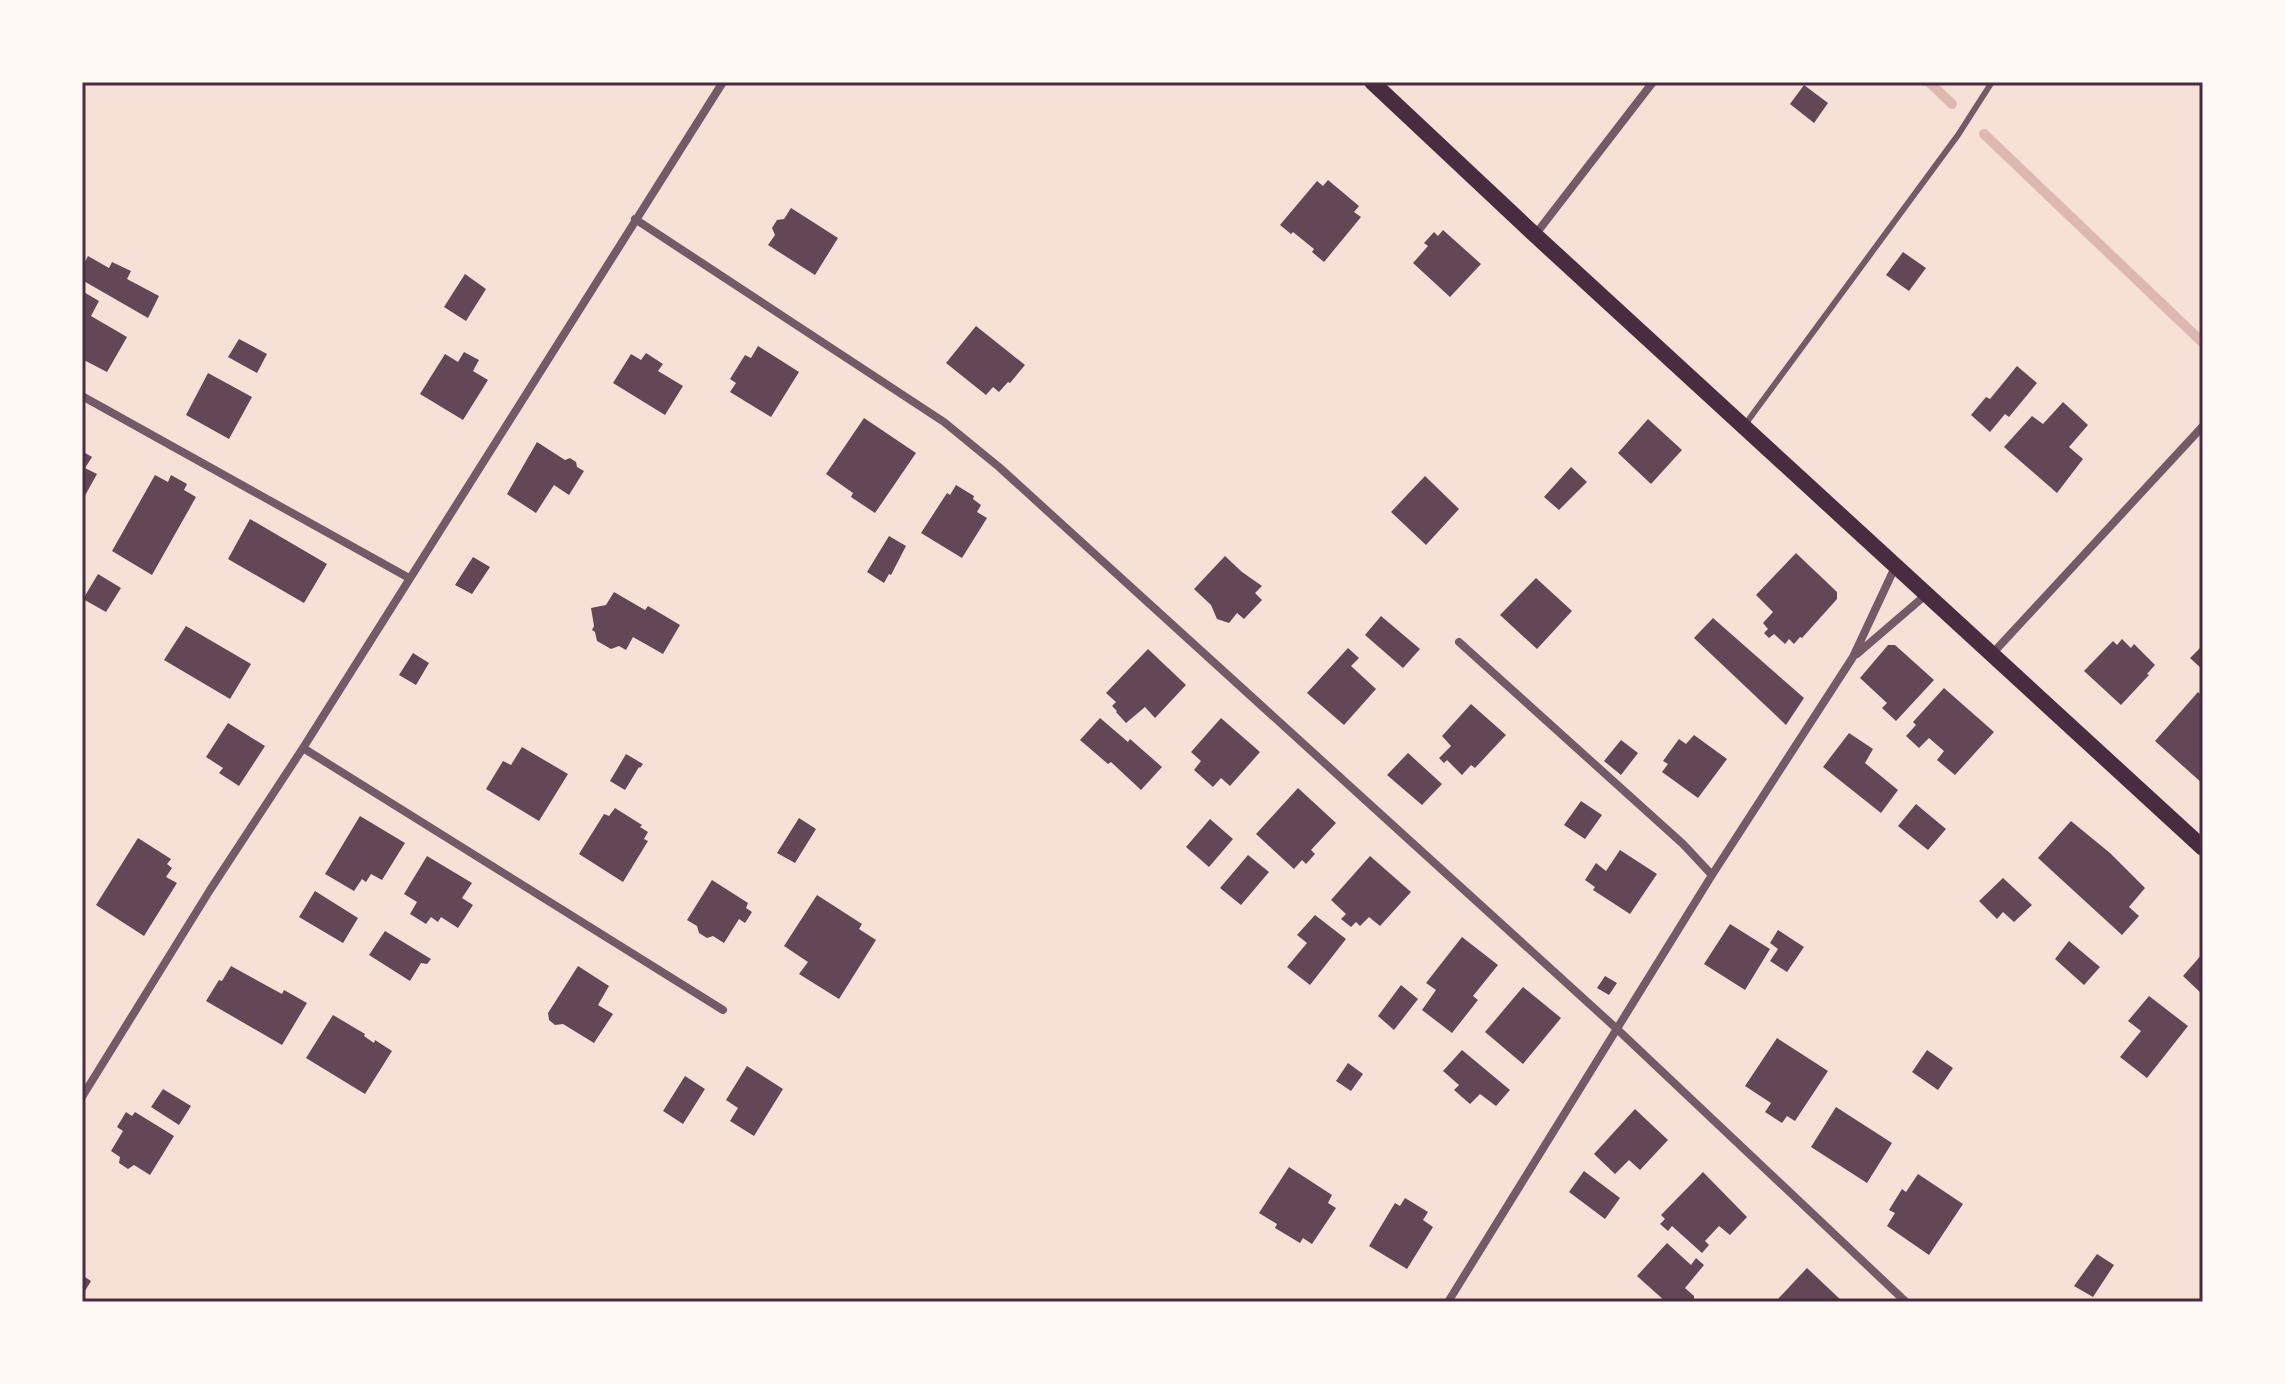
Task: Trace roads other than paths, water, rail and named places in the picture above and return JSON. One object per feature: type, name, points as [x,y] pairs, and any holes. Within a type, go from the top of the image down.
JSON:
[{"type":"main road","points":[[1372,82],[2203,848]]},
{"type":"street","points":[[82,1097],[723,82]]},
{"type":"street","points":[[1535,235],[1653,82]]},
{"type":"street","points":[[635,219],[862,366],[944,422],[999,467],[1617,1029],[1906,1302]]},
{"type":"street","points":[[82,396],[409,578]]},
{"type":"street","points":[[1992,654],[2203,426]]},
{"type":"street","points":[[1448,1302],[1712,875],[1853,657],[1896,564]]},
{"type":"street","points":[[1853,657],[1928,593]]},
{"type":"street","points":[[1459,642],[1683,844],[1712,875]]},
{"type":"street","points":[[303,748],[723,1010]]},
{"type":"lane","points":[[1744,426],[1949,148],[1992,82]]},
{"type":"waterway","points":[[1929,82],[1952,104]]},
{"type":"waterway","points":[[1984,134],[2203,343]]}]
